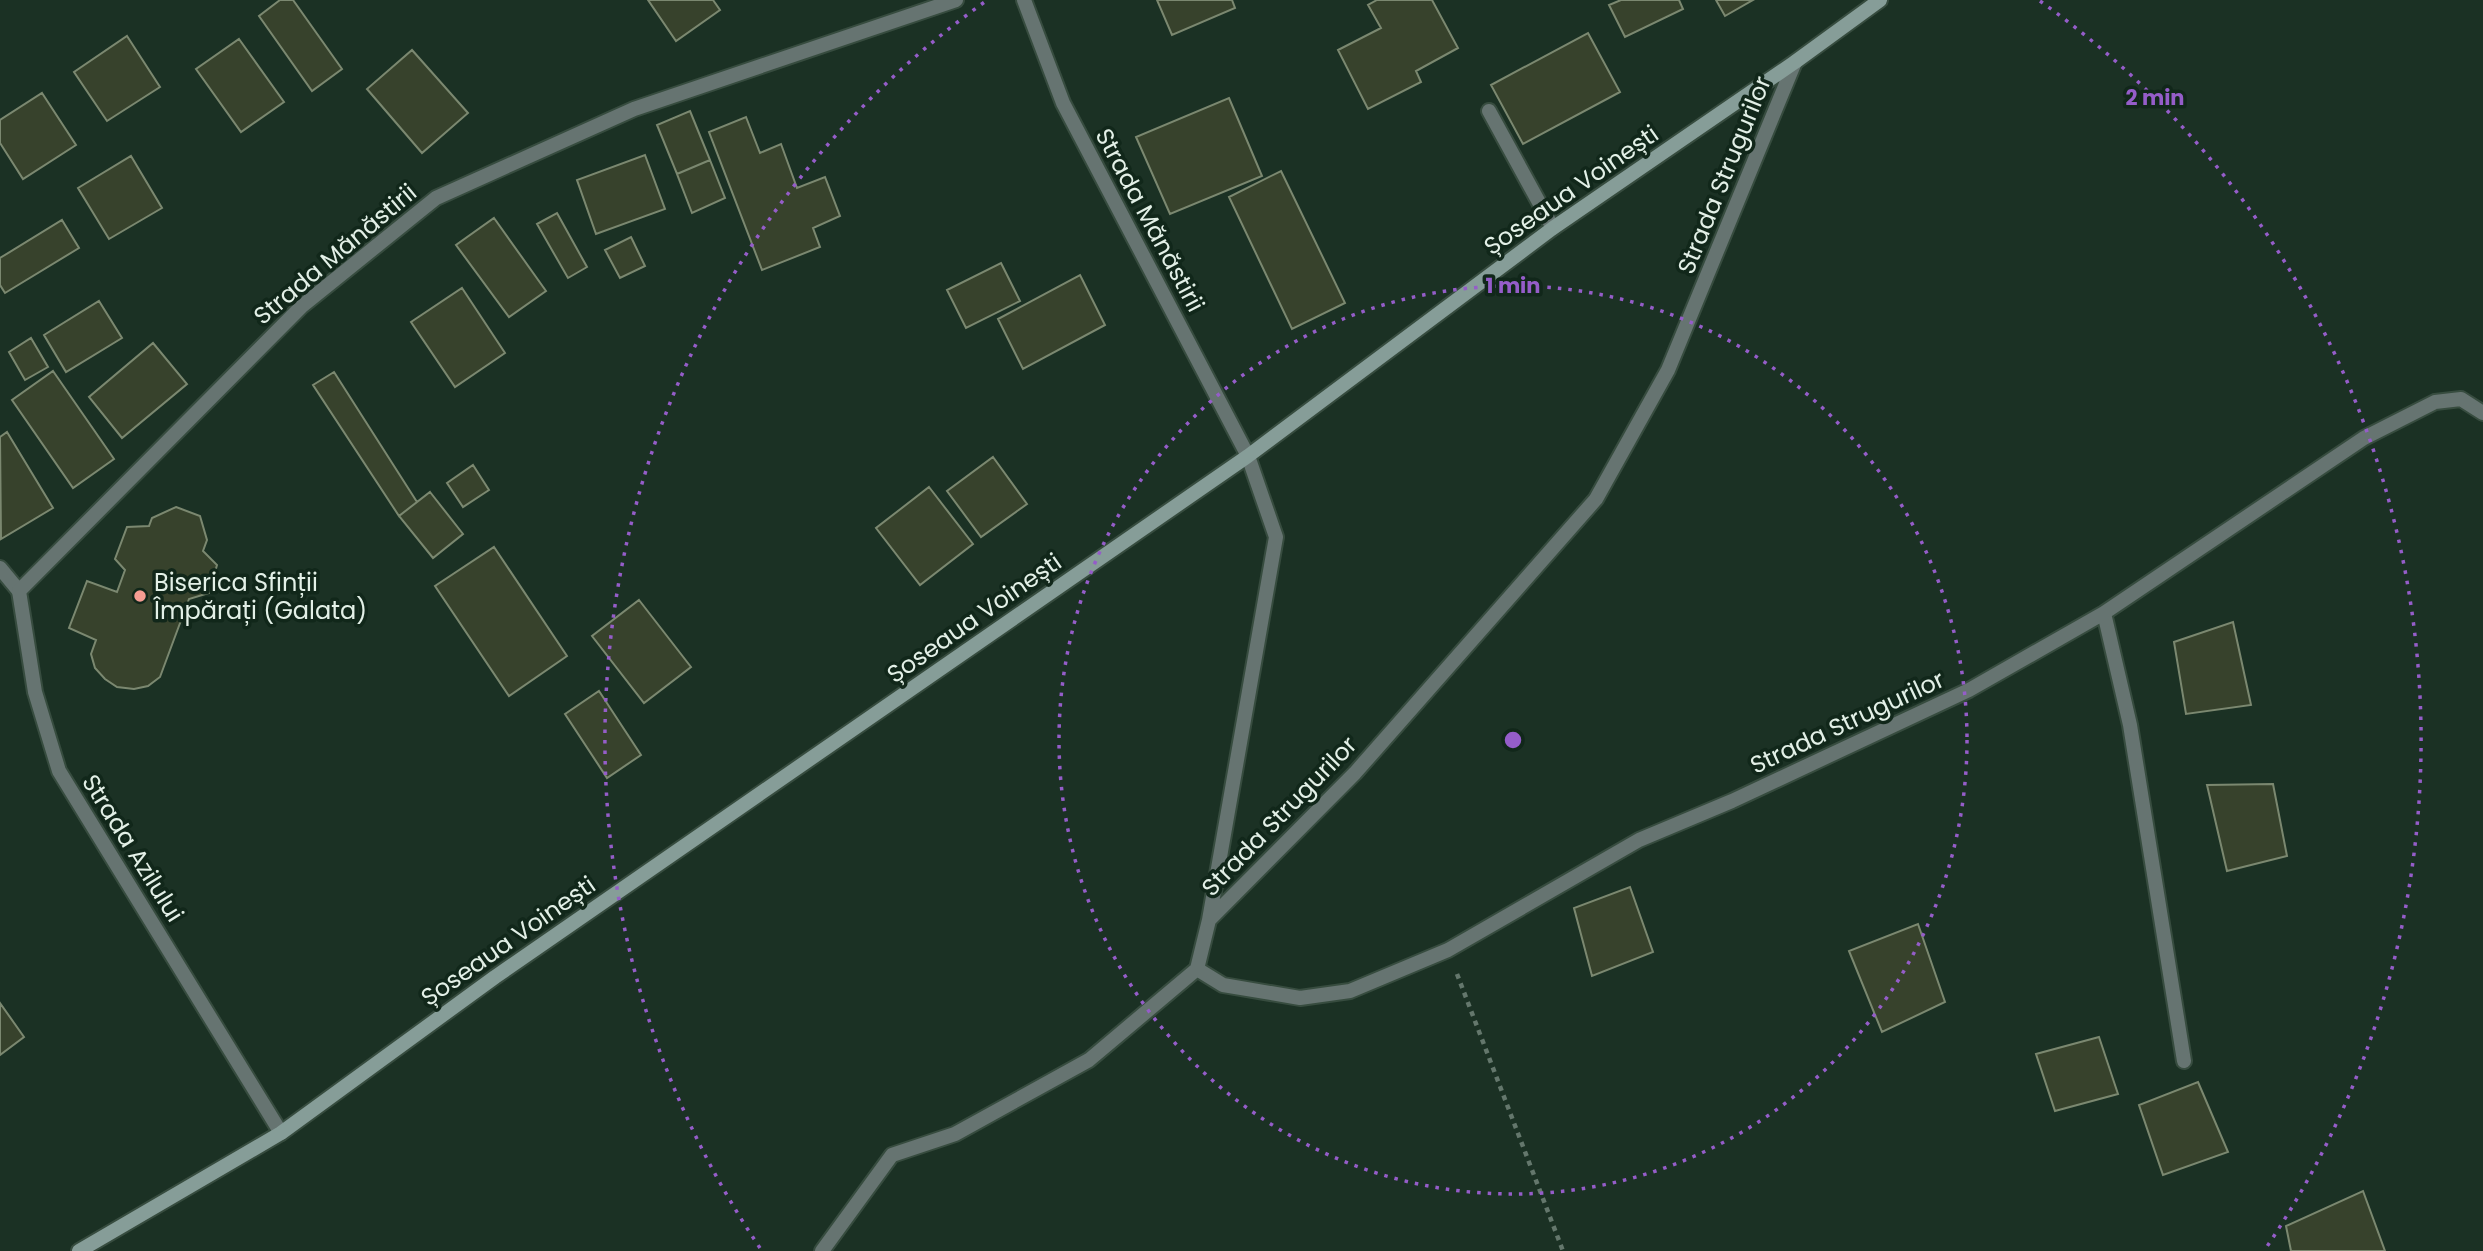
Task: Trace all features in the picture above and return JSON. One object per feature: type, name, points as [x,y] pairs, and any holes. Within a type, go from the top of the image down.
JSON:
[{"type":"main road","name":"Șoseaua Voinești","points":[[79,1251],[281,1133],[495,977],[1248,456],[1553,228],[1795,62],[1880,0]]},
{"type":"street","name":"Strada Mănăstirii","points":[[19,591],[302,306],[436,198],[634,109],[956,0]]},
{"type":"street","name":"Strada Mănăstirii","points":[[1024,0],[1063,103],[1248,456],[1276,537],[1209,920]]},
{"type":"street","name":"Strada Strugurilor","points":[[1795,62],[1668,370],[1595,499],[1355,774],[1209,920],[1197,969],[1223,985],[1300,998],[1350,991],[1448,950],[1639,840],[1731,801],[1969,690],[2104,613],[2364,438],[2435,402],[2461,399],[2483,413]]},
{"type":"street","points":[[1489,111],[1553,228]]},
{"type":"street","points":[[0,568],[19,591]]},
{"type":"street","name":"Strada Azilului","points":[[19,591],[35,692],[59,771],[281,1133]]},
{"type":"street","points":[[2104,613],[2130,725],[2184,1062]]},
{"type":"street","points":[[822,1251],[892,1155],[955,1134],[1089,1060],[1197,969]]},
{"type":"path","points":[[1448,950],[1563,1251]]},
{"type":"building","points":[[280,0],[293,0],[342,69],[312,91],[259,16]]},
{"type":"building","points":[[648,0],[713,0],[720,10],[676,41]]},
{"type":"building","points":[[1157,0],[1232,0],[1235,8],[1172,35]]},
{"type":"building","points":[[1377,0],[1432,0],[1458,48],[1416,71],[1421,82],[1368,109],[1338,50],[1381,28],[1368,5]]},
{"type":"building","points":[[1621,0],[1679,0],[1683,9],[1625,37],[1609,5]]},
{"type":"building","points":[[1716,0],[1753,0],[1725,16]]},
{"type":"building","points":[[1588,33],[1620,92],[1523,144],[1491,85]]},
{"type":"building","points":[[127,36],[160,87],[107,121],[74,72]]},
{"type":"building","points":[[239,39],[284,102],[241,132],[196,69]]},
{"type":"building","points":[[412,50],[468,113],[422,153],[367,89]]},
{"type":"building","points":[[42,93],[76,145],[23,179],[0,143],[0,120]]},
{"type":"building","points":[[1229,98],[1262,176],[1170,214],[1136,137]]},
{"type":"building","points":[[690,111],[710,160],[677,174],[657,125]]},
{"type":"building","points":[[746,117],[760,153],[781,144],[797,188],[825,177],[840,216],[813,228],[820,247],[762,270],[709,132]]},
{"type":"building","points":[[645,155],[665,209],[596,234],[577,180]]},
{"type":"building","points":[[131,156],[162,208],[109,239],[78,188]]},
{"type":"building","points":[[710,160],[725,198],[692,213],[677,174]]},
{"type":"building","points":[[1281,171],[1345,303],[1292,329],[1229,197]]},
{"type":"building","points":[[557,213],[587,267],[568,278],[537,224]]},
{"type":"building","points":[[494,218],[546,291],[509,317],[456,245]]},
{"type":"building","points":[[62,220],[79,248],[5,293],[0,285],[0,258]]},
{"type":"building","points":[[631,237],[645,266],[620,278],[605,250]]},
{"type":"building","points":[[1001,263],[1020,301],[966,328],[947,290]]},
{"type":"building","points":[[1080,275],[1105,325],[1023,369],[998,319]]},
{"type":"building","points":[[462,288],[505,353],[455,387],[411,322]]},
{"type":"building","points":[[99,301],[122,338],[66,372],[44,335]]},
{"type":"building","points":[[31,338],[48,367],[25,380],[9,352]]},
{"type":"building","points":[[153,343],[187,384],[122,438],[89,397]]},
{"type":"building","points":[[53,371],[114,459],[73,488],[12,400]]},
{"type":"building","points":[[334,372],[417,502],[399,516],[313,385]]},
{"type":"building","points":[[7,432],[53,508],[1,539],[0,437]]},
{"type":"building","points":[[993,457],[1027,504],[981,537],[947,491]]},
{"type":"building","points":[[473,465],[489,490],[463,507],[447,483]]},
{"type":"building","points":[[929,487],[973,544],[920,585],[876,528]]},
{"type":"building","points":[[430,492],[463,534],[433,558],[399,516]]},
{"type":"building","name":"Biserica Sfinții Împărați (Galata)","points":[[176,507],[200,516],[207,540],[203,551],[217,565],[209,593],[189,599],[160,677],[148,686],[134,689],[117,687],[95,668],[91,654],[96,640],[69,628],[87,581],[117,592],[125,570],[115,559],[127,527],[149,526],[152,518]]},
{"type":"building","points":[[494,547],[567,656],[509,696],[435,586]]},
{"type":"building","points":[[639,600],[691,667],[644,703],[592,636]]},
{"type":"building","points":[[2233,622],[2251,705],[2186,714],[2174,642]]},
{"type":"building","points":[[599,691],[641,755],[607,778],[565,714]]},
{"type":"building","points":[[2273,784],[2287,856],[2227,871],[2207,785]]},
{"type":"building","points":[[1630,887],[1653,952],[1592,976],[1574,908]]},
{"type":"building","points":[[1918,924],[1945,1002],[1882,1032],[1849,951]]},
{"type":"building","points":[[0,1003],[24,1037],[0,1055]]},
{"type":"building","points":[[2099,1037],[2118,1094],[2055,1111],[2036,1054]]},
{"type":"building","points":[[2198,1082],[2228,1152],[2163,1175],[2139,1105]]},
{"type":"building","points":[[2363,1191],[2385,1251],[2291,1251],[2286,1226]]},
{"type":"place","name":"Biserica Sfinții Împărați (Galata)","points":[[140,596]]}]
